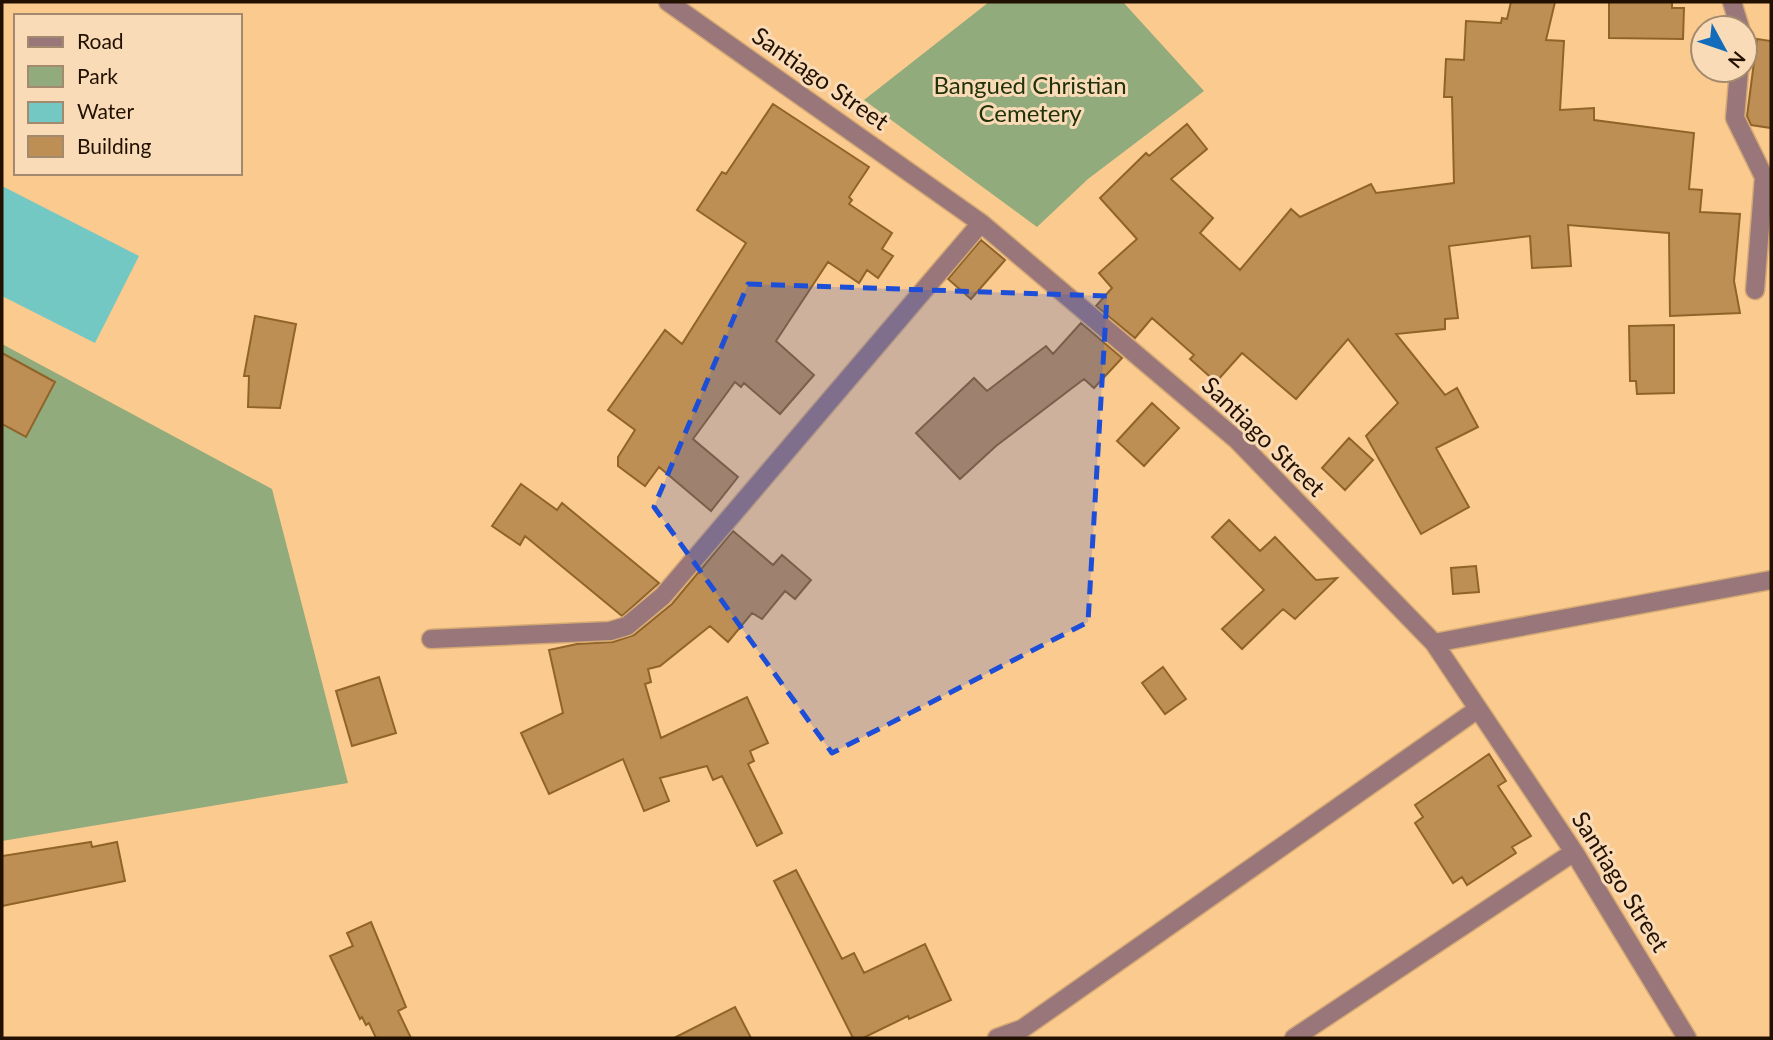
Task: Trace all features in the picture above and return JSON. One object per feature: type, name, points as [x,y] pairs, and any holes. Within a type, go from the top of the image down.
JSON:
[{"type":"street","name":"Santiago Street","points":[[668,2],[981,223],[1237,440],[1434,643],[1574,852],[1687,1038]]},
{"type":"street","points":[[1738,84],[1735,118],[1764,177],[1755,290]]},
{"type":"street","points":[[431,639],[610,631],[626,626],[663,596],[981,223]]},
{"type":"street","points":[[1434,643],[1771,580]]},
{"type":"street","points":[[997,1038],[1022,1029],[1478,709]]},
{"type":"street","points":[[1294,1038],[1574,852]]},
{"type":"highlighted area","points":[[748,284],[1107,296],[1088,622],[832,753],[654,507]]},
{"type":"green space","name":"Bangued Christian Cemetery","points":[[989,2],[1123,2],[1204,91],[1088,179],[1037,227],[864,100]]},
{"type":"green space","points":[[2,344],[272,489],[348,783],[2,841]]},
{"type":"water","points":[[2,186],[139,256],[95,343],[2,296]]},
{"type":"building","points":[[1511,2],[1555,2],[1546,40],[1564,41],[1560,110],[1594,108],[1594,120],[1694,133],[1689,189],[1702,190],[1700,212],[1740,214],[1734,281],[1740,313],[1670,316],[1669,233],[1568,225],[1571,266],[1532,268],[1530,236],[1449,246],[1458,318],[1445,319],[1445,329],[1396,334],[1445,395],[1457,388],[1478,427],[1436,448],[1469,507],[1421,534],[1366,436],[1398,403],[1348,339],[1296,399],[1242,353],[1216,382],[1190,359],[1194,355],[1152,318],[1135,338],[1096,306],[1112,288],[1099,273],[1137,239],[1100,198],[1146,153],[1149,156],[1187,124],[1207,149],[1171,179],[1213,218],[1200,233],[1240,270],[1291,209],[1300,217],[1371,184],[1376,193],[1454,183],[1452,97],[1444,97],[1446,59],[1464,60],[1466,21],[1501,23],[1502,18],[1507,19]]},
{"type":"building","points":[[1609,2],[1672,2],[1672,8],[1684,8],[1683,39],[1609,38]]},
{"type":"building","points":[[1759,39],[1771,41],[1771,128],[1751,125],[1747,116],[1751,84],[1759,84]]},
{"type":"building","points":[[773,104],[869,167],[849,197],[852,200],[849,204],[892,233],[882,249],[893,256],[878,278],[867,270],[859,283],[828,262],[776,341],[814,375],[780,414],[744,383],[741,387],[735,382],[693,439],[738,477],[711,511],[659,467],[645,486],[618,466],[618,457],[635,430],[608,410],[665,330],[682,344],[746,243],[697,210],[722,172],[726,174]]},
{"type":"building","points":[[981,240],[1005,260],[971,299],[948,279]]},
{"type":"building","points":[[255,316],[296,324],[280,408],[248,407],[249,376],[244,376]]},
{"type":"building","points":[[1081,323],[1122,358],[1094,388],[1084,379],[996,446],[960,479],[916,433],[974,378],[987,391],[1046,346],[1053,354]]},
{"type":"building","points":[[1674,325],[1674,393],[1637,394],[1636,381],[1630,381],[1629,326]]},
{"type":"building","points":[[2,353],[55,382],[26,437],[2,424]]},
{"type":"building","points":[[1152,403],[1179,428],[1144,466],[1117,441]]},
{"type":"building","points":[[1349,438],[1373,460],[1345,490],[1322,468]]},
{"type":"building","points":[[521,484],[557,510],[562,503],[659,583],[622,616],[525,536],[520,545],[492,526]]},
{"type":"building","points":[[1229,520],[1260,551],[1275,537],[1316,580],[1337,578],[1295,619],[1283,609],[1242,649],[1222,629],[1264,590],[1212,537]]},
{"type":"building","points":[[733,531],[773,565],[782,555],[811,580],[795,599],[785,591],[762,619],[752,613],[728,642],[710,626],[660,666],[648,669],[651,682],[645,684],[661,738],[747,697],[768,743],[750,751],[754,761],[748,764],[782,833],[757,846],[722,776],[713,780],[707,766],[660,778],[669,801],[644,811],[623,759],[549,794],[521,733],[563,713],[549,650],[577,644],[613,642],[634,635],[672,604]]},
{"type":"building","points":[[1476,566],[1479,592],[1453,594],[1451,568]]},
{"type":"building","points":[[1163,667],[1186,699],[1165,714],[1142,683]]},
{"type":"building","points":[[379,677],[396,733],[352,746],[336,691]]},
{"type":"building","points":[[1489,754],[1506,781],[1498,786],[1531,836],[1512,847],[1516,853],[1467,885],[1462,877],[1453,883],[1415,823],[1423,817],[1415,805]]},
{"type":"building","points":[[91,842],[92,847],[117,842],[125,881],[2,906],[2,856]]},
{"type":"building","points":[[796,870],[842,959],[854,953],[864,973],[925,944],[951,1000],[909,1019],[908,1016],[863,1038],[853,1038],[774,881]]},
{"type":"building","points":[[371,922],[406,1007],[398,1011],[411,1038],[376,1038],[369,1023],[366,1025],[362,1017],[360,1019],[330,956],[353,946],[347,933]]},
{"type":"building","points":[[735,1007],[751,1038],[674,1038]]}]
